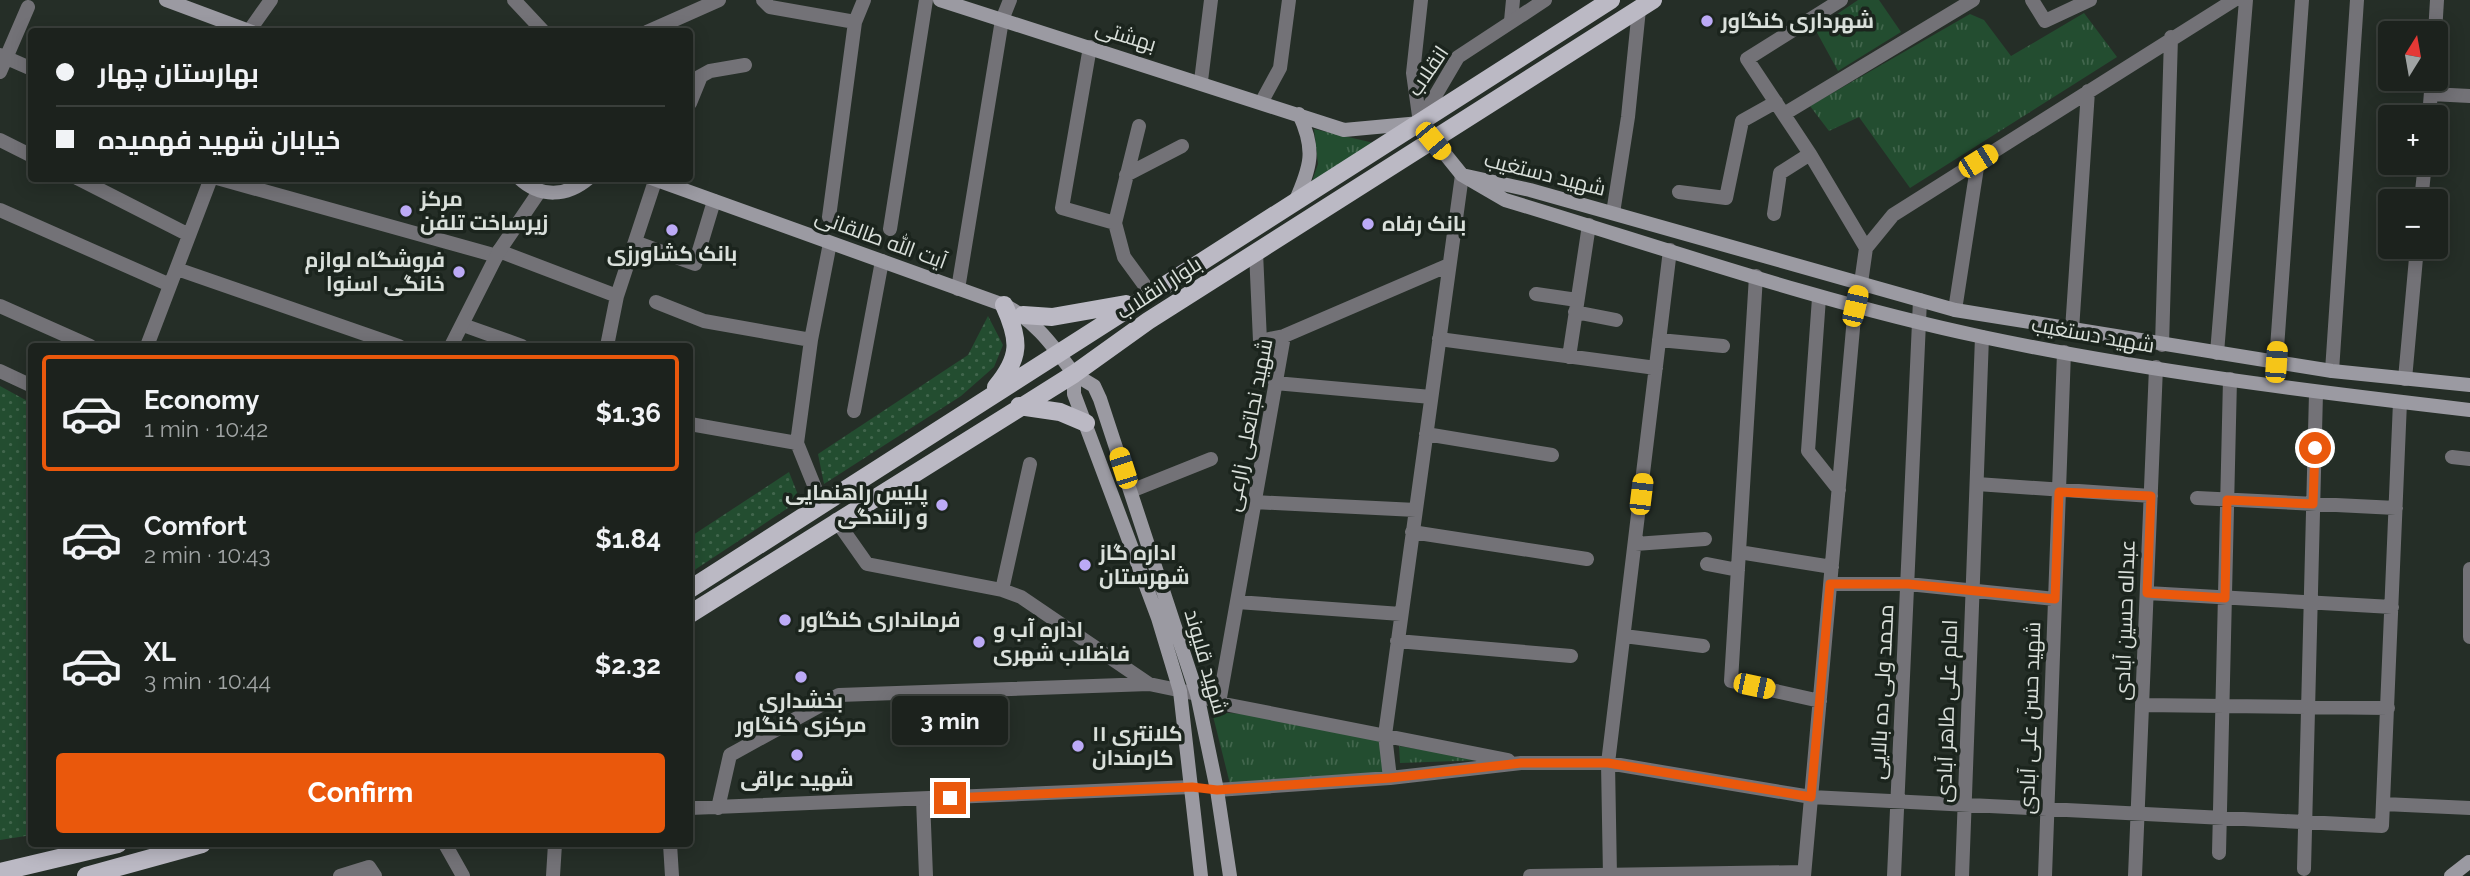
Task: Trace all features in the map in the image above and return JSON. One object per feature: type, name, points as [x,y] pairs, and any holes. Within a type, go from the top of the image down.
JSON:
[{"type":"main road","points":[[166,0],[243,28]]},
{"type":"main road","name":"بهشتی","points":[[940,0],[1201,81],[1345,130],[1420,123]]},
{"type":"main road","name":"بلوار انقلاب","points":[[693,587],[1611,0]]},
{"type":"main road","name":"بلوار انقلاب","points":[[693,612],[836,520],[1073,374],[1148,321],[1646,4]]},
{"type":"main road","points":[[1295,202],[1310,162],[1311,145],[1299,114]]},
{"type":"main road","points":[[1420,123],[1462,175]]},
{"type":"main road","name":"شهید دستغیب","points":[[1462,175],[1613,213],[1955,310],[2332,371],[2470,385]]},
{"type":"main road","name":"شهید دستغیب","points":[[1462,175],[1505,200],[1756,276],[1819,298],[1982,337],[2316,393],[2470,410]]},
{"type":"main road","points":[[525,182],[539,192],[568,192],[583,182]]},
{"type":"main road","name":"آیت الله طالقانی","points":[[662,182],[1004,305],[1023,315],[1048,338],[1073,374]]},
{"type":"main road","points":[[1855,306],[1861,284]]},
{"type":"main road","points":[[1023,315],[1052,317],[1101,310],[1147,297]]},
{"type":"main road","points":[[982,403],[1013,367],[1015,328],[1004,305]]},
{"type":"main road","points":[[1950,329],[1955,310]]},
{"type":"main road","name":"شهید قلیوند","points":[[1073,374],[1074,394],[1158,618],[1180,691],[1200,876]]},
{"type":"main road","name":"شهید قلیوند","points":[[1073,374],[1094,386],[1197,694],[1217,790],[1230,876]]},
{"type":"main road","points":[[1019,406],[1060,412],[1086,423]]},
{"type":"main road","points":[[1192,787],[1217,790]]},
{"type":"main road","points":[[0,872],[104,847]]},
{"type":"main road","points":[[87,876],[191,847]]},
{"type":"main road","points":[[2451,876],[2469,861]]},
{"type":"main road","points":[[2459,876],[2469,861]]},
{"type":"street","points":[[253,28],[271,0]]},
{"type":"street","points":[[514,0],[540,28]]},
{"type":"street","points":[[656,28],[719,0]]},
{"type":"street","points":[[763,0],[770,7],[855,22]]},
{"type":"street","points":[[829,217],[855,22],[864,0]]},
{"type":"street","points":[[890,229],[926,0]]},
{"type":"street","points":[[958,289],[1002,20],[1010,0]]},
{"type":"street","points":[[1201,81],[1211,0]]},
{"type":"street","points":[[1262,101],[1280,68],[1289,0]]},
{"type":"street","points":[[1420,123],[1413,74],[1421,0]]},
{"type":"street","points":[[1511,21],[1513,0]]},
{"type":"street","name":"انقلاب","points":[[1420,123],[1458,57],[1545,0]]},
{"type":"street","points":[[1841,0],[1747,59],[1811,154],[1867,248]]},
{"type":"street","points":[[1679,192],[1726,198],[1742,121],[1780,108],[1973,0]]},
{"type":"street","points":[[2032,0],[2045,21],[2090,0]]},
{"type":"street","points":[[1861,284],[1867,248],[1893,215],[2171,37],[2234,0]]},
{"type":"street","points":[[2217,353],[2246,0]]},
{"type":"street","points":[[2276,362],[2302,0]]},
{"type":"street","points":[[2332,371],[2357,0]]},
{"type":"street","points":[[2436,21],[2437,0]]},
{"type":"street","points":[[1613,213],[1646,4]]},
{"type":"street","points":[[0,72],[3,57],[28,7]]},
{"type":"street","points":[[2162,345],[2171,37]]},
{"type":"street","points":[[1090,47],[1062,208],[1115,223]]},
{"type":"street","points":[[3,57],[28,67]]},
{"type":"street","points":[[695,79],[745,65]]},
{"type":"street","points":[[2072,330],[2088,90]]},
{"type":"street","points":[[2448,90],[2470,96]]},
{"type":"street","points":[[1139,126],[1115,223],[1124,257],[1147,297]]},
{"type":"street","points":[[0,140],[28,154]]},
{"type":"street","points":[[1126,175],[1182,146]]},
{"type":"street","points":[[1774,214],[1780,173],[1811,154]]},
{"type":"street","points":[[1955,310],[1978,161]]},
{"type":"street","points":[[1390,778],[1385,735],[1462,175]]},
{"type":"street","points":[[85,182],[189,234]]},
{"type":"street","points":[[149,343],[209,182]]},
{"type":"street","points":[[232,182],[498,254],[617,296]]},
{"type":"street","points":[[608,343],[617,296],[653,182]]},
{"type":"street","points":[[454,343],[498,254],[539,192]]},
{"type":"street","points":[[635,242],[695,264],[714,201]]},
{"type":"street","points":[[0,211],[170,285]]},
{"type":"street","points":[[1569,356],[1589,225]]},
{"type":"street","points":[[821,505],[797,443],[811,340],[830,243]]},
{"type":"street","points":[[1610,875],[1608,763],[1670,250]]},
{"type":"street","points":[[1255,252],[1260,341],[1284,336]]},
{"type":"street","points":[[2405,380],[2416,259]]},
{"type":"street","points":[[854,411],[882,261]]},
{"type":"street","name":"شهید نجاتعلی زارعی","points":[[1219,704],[1284,336],[1449,265]]},
{"type":"street","points":[[177,269],[390,343]]},
{"type":"street","points":[[1756,276],[1731,681],[1820,701]]},
{"type":"street","points":[[1536,293],[1616,320]]},
{"type":"street","points":[[1819,298],[1808,451],[1839,491]]},
{"type":"street","name":"محمد ولی ده بالایی","points":[[1894,876],[1920,300]]},
{"type":"street","points":[[656,302],[704,321],[811,340]]},
{"type":"street","points":[[0,306],[83,343]]},
{"type":"street","points":[[1530,876],[1804,874],[1855,306]]},
{"type":"street","points":[[463,325],[514,343]]},
{"type":"street","name":"امام علی طاهر آبادی","points":[[1962,876],[1982,337]]},
{"type":"street","points":[[1439,339],[1656,368]]},
{"type":"street","points":[[1659,340],[1723,346]]},
{"type":"street","name":"شهید حسن علی آبادی","points":[[2045,876],[2064,352]]},
{"type":"street","name":"عبداله حسین آبادی","points":[[2135,876],[2156,367]]},
{"type":"street","points":[[0,371],[28,384]]},
{"type":"street","points":[[2219,853],[2230,379]]},
{"type":"street","points":[[1275,383],[1431,397]]},
{"type":"street","points":[[2304,869],[2316,393]]},
{"type":"street","points":[[1217,790],[1390,778],[1521,763],[1608,763],[1811,797],[2382,825],[2400,402]]},
{"type":"street","points":[[693,425],[797,443]]},
{"type":"street","points":[[1426,435],[1552,455]]},
{"type":"street","points":[[2452,457],[2470,459]]},
{"type":"street","points":[[1131,491],[1211,459]]},
{"type":"street","points":[[1002,590],[1030,464]]},
{"type":"street","points":[[1977,484],[2059,492],[2151,496]]},
{"type":"street","points":[[2197,498],[2396,508]]},
{"type":"street","points":[[1254,502],[1416,510]]},
{"type":"street","points":[[836,520],[867,564],[1002,590],[1021,597],[1149,684]]},
{"type":"street","points":[[1412,532],[1587,559]]},
{"type":"street","points":[[1634,544],[1705,539]]},
{"type":"street","points":[[1739,552],[1832,567]]},
{"type":"street","points":[[1707,564],[1738,570]]},
{"type":"street","points":[[2470,569],[2470,637]]},
{"type":"street","points":[[1830,584],[1908,584],[2055,599]]},
{"type":"street","points":[[2147,593],[2392,607]]},
{"type":"street","points":[[1237,601],[1401,614]]},
{"type":"street","points":[[1623,636],[1703,646]]},
{"type":"street","points":[[1398,641],[1571,656]]},
{"type":"street","points":[[718,808],[730,755],[839,695],[1149,684],[1197,694],[1219,704],[1521,763]]},
{"type":"street","points":[[2142,705],[2388,708]]},
{"type":"street","points":[[693,808],[1192,787]]},
{"type":"street","points":[[923,799],[926,876]]},
{"type":"street","points":[[2384,804],[2470,808]]},
{"type":"street","points":[[447,847],[463,876]]},
{"type":"street","points":[[553,876],[555,847]]},
{"type":"street","points":[[670,847],[672,876]]},
{"type":"street","points":[[340,876],[369,867],[375,876]]},
{"type":"green space","points":[[1858,0],[1879,0],[1901,32],[1838,71],[1815,29]]},
{"type":"green space","points":[[2084,13],[2117,57],[1910,188],[1859,117],[1829,131],[1810,106],[1970,14],[1984,20],[2011,56]]},
{"type":"green space","points":[[1314,129],[1374,143],[1311,184],[1318,164]]},
{"type":"green space","points":[[988,316],[1003,345],[994,367],[961,396],[824,484],[818,454],[968,355]]},
{"type":"green space","points":[[0,386],[28,401],[28,836],[0,840]]},
{"type":"green space","points":[[789,472],[800,500],[693,571],[693,535]]},
{"type":"green space","points":[[1212,712],[1245,714],[1379,740],[1384,774],[1230,784]]},
{"type":"green space","points":[[1399,746],[1484,760],[1400,763]]},
{"type":"place","name":"شهرداری کنگاور","points":[[1707,21]]},
{"type":"place","name":"مرکز زیرساخت تلفن","points":[[406,211]]},
{"type":"place","name":"بانک رفاه","points":[[1368,224]]},
{"type":"place","name":"بانک کشاورزی","points":[[672,230]]},
{"type":"place","name":"فروشگاه لوازم خانگی اسنوا","points":[[459,272]]},
{"type":"place","name":"پلیس راهنمایی و رانندگی","points":[[942,505]]},
{"type":"place","name":"اداره گاز شهرستان","points":[[1085,565]]},
{"type":"place","name":"فرمانداری کنگاور","points":[[785,620]]},
{"type":"place","name":"اداره آب و فاضلاب شهری","points":[[979,642]]},
{"type":"place","name":"بخشداری مرکزی کنگاور","points":[[801,677]]},
{"type":"place","name":"کلانتری ۱۱ کارمندان","points":[[1078,746]]},
{"type":"place","name":"شهید عراقی","points":[[797,755]]},
{"type":"route","points":[[950,798],[1192,787],[1217,790],[1390,778],[1521,763],[1608,763],[1811,797],[1830,584],[1908,584],[2055,599],[2059,492],[2151,496],[2147,593],[2225,598],[2227,500],[2313,504],[2315,448]]}]
